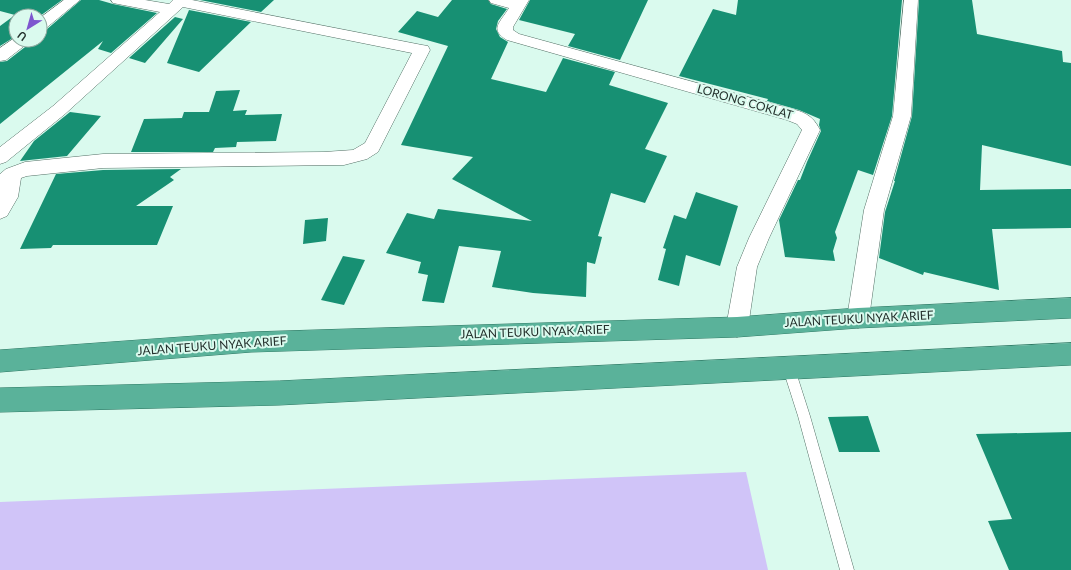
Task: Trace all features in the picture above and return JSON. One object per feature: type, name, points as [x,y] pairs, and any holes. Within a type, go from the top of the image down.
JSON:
[{"type":"highway","name":"JALAN TEUKU NYAK ARIEF","points":[[0,361],[251,342],[737,327],[858,318],[1071,308]]},
{"type":"highway","points":[[1,402],[279,393],[1071,354]]},
{"type":"street","points":[[48,20],[73,0]]},
{"type":"street","points":[[0,211],[8,197],[7,180],[25,169],[36,167],[103,161],[282,160],[324,159],[364,155],[372,147],[422,50],[178,4],[118,0]]},
{"type":"street","points":[[496,0],[520,3]]},
{"type":"street","points":[[858,318],[874,210],[902,116],[911,0]]},
{"type":"street","name":"LORONG COKLAT","points":[[520,3],[505,27],[505,32],[514,37],[785,113],[801,118],[808,124],[811,130],[760,238],[748,267],[737,327]]},
{"type":"street","points":[[0,158],[59,110],[178,4]]},
{"type":"street","points":[[0,56],[11,48]]},
{"type":"lane","points":[[789,369],[804,416],[847,570]]},
{"type":"shaded area","points":[[746,472],[768,570],[0,570],[0,502]]},
{"type":"building","points":[[0,0],[62,0],[48,10],[48,8],[8,8],[8,13],[0,11]]},
{"type":"building","points":[[81,0],[99,0],[157,13],[111,53],[98,49],[103,41],[0,124],[0,62],[7,61],[24,48],[48,48],[48,28]]},
{"type":"building","points":[[200,0],[274,0],[261,12]]},
{"type":"building","points":[[452,0],[488,0],[491,4],[507,9],[498,21],[496,29],[500,37],[508,42],[491,79],[546,92],[563,58],[615,72],[609,85],[668,103],[645,149],[667,156],[645,203],[611,193],[598,236],[602,237],[595,264],[587,262],[586,297],[533,293],[492,287],[501,251],[459,246],[444,303],[422,301],[428,275],[418,273],[421,262],[386,253],[407,213],[434,219],[438,209],[532,221],[452,179],[473,157],[401,145],[448,46],[398,32],[417,11],[438,17]]},
{"type":"building","points":[[530,0],[648,0],[620,60],[568,46],[575,34],[519,20]]},
{"type":"building","points":[[738,0],[902,0],[892,116],[873,175],[858,170],[835,232],[837,238],[833,251],[835,261],[785,257],[779,220],[798,180],[800,180],[821,131],[819,125],[820,119],[799,110],[767,101],[768,99],[679,76],[713,9],[736,15]]},
{"type":"building","points":[[919,0],[972,0],[977,34],[1062,51],[1063,62],[1071,63],[1071,166],[982,145],[980,190],[1071,189],[1071,228],[992,229],[999,290],[924,272],[923,275],[879,258],[885,212],[895,181],[912,116]]},
{"type":"building","points":[[189,10],[251,22],[199,72],[167,63]]},
{"type":"building","points":[[175,17],[183,19],[145,63],[129,58]]},
{"type":"building","points":[[8,20],[8,41],[0,46],[0,26]]},
{"type":"building","points":[[240,90],[233,111],[247,110],[245,115],[282,114],[276,141],[237,142],[236,147],[215,148],[213,152],[131,152],[144,119],[182,118],[184,112],[209,112],[216,91]]},
{"type":"building","points":[[70,112],[101,116],[67,156],[20,161],[34,141]]},
{"type":"building","points":[[181,169],[170,177],[174,180],[136,206],[173,206],[157,245],[53,245],[51,248],[20,249],[56,174],[103,170]]},
{"type":"building","points":[[696,192],[738,206],[720,266],[686,255],[679,286],[658,280],[666,249],[663,248],[674,215],[686,219]]},
{"type":"building","points":[[328,218],[326,241],[303,244],[305,220]]},
{"type":"building","points":[[343,256],[365,260],[344,305],[321,300]]},
{"type":"building","points":[[868,416],[880,452],[839,452],[828,417]]},
{"type":"building","points":[[1071,432],[1071,570],[1009,570],[988,521],[1012,519],[976,434]]}]
